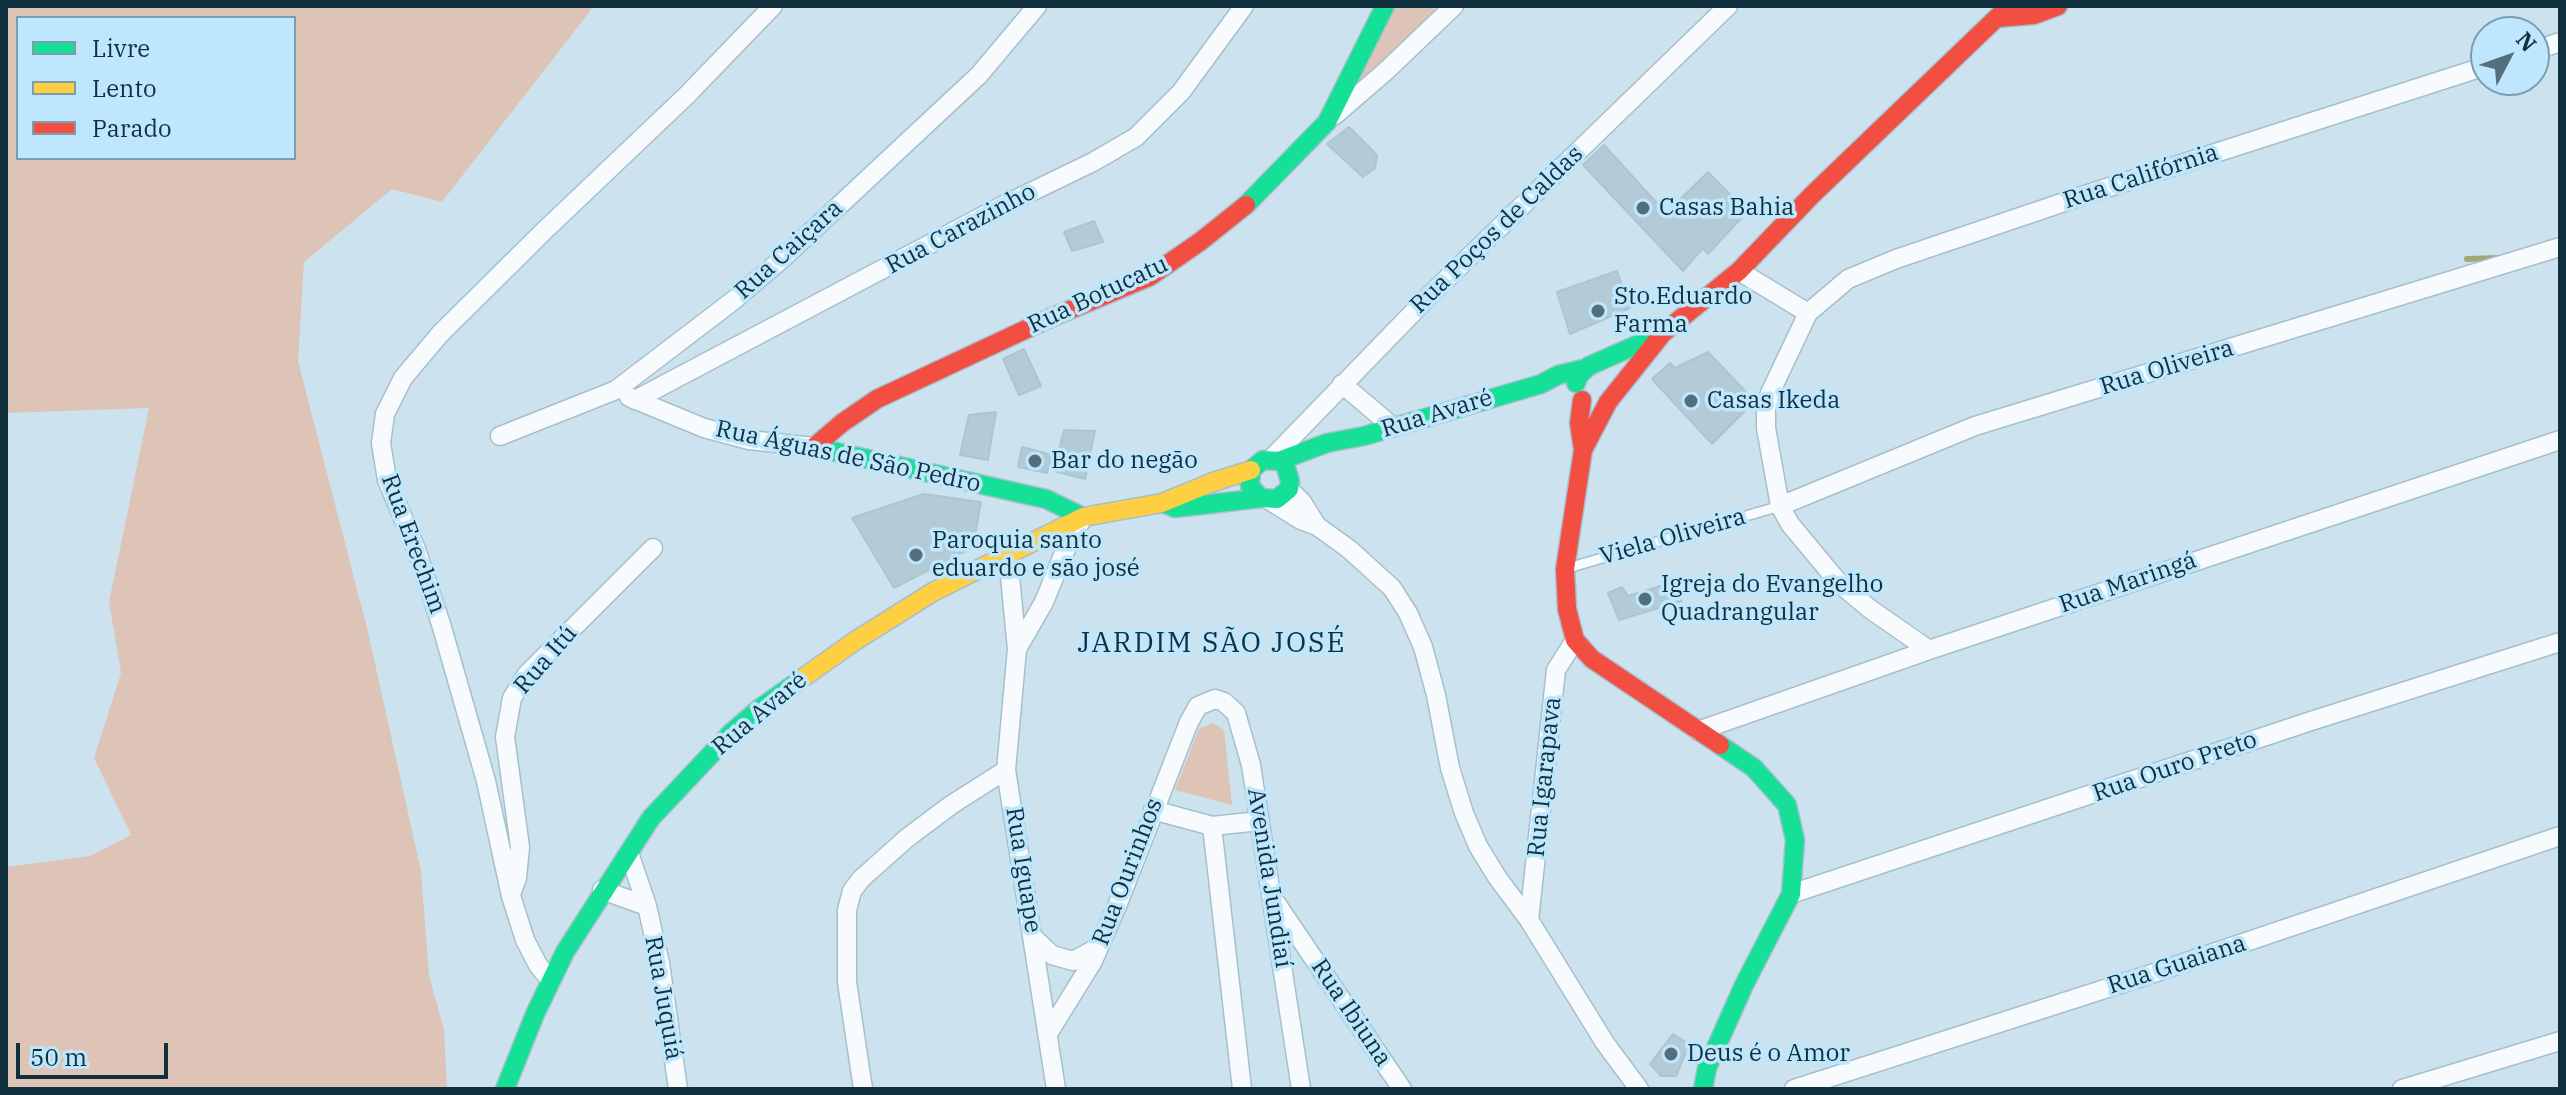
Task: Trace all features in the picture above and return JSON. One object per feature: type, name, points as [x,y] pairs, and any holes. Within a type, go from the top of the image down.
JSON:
[{"type":"main road","name":"Rua Botucatu","points":[[814,447],[877,399],[1048,319],[1149,277],[1189,251],[1244,207],[1327,122],[1385,6]]},
{"type":"main road","points":[[1583,450],[1612,396],[1663,333],[1739,271],[1812,195],[2004,12],[2034,15],[2058,6]]},
{"type":"main road","name":"Rua Avaré","points":[[1275,460],[1541,384],[1558,375],[1589,367],[1663,333]]},
{"type":"main road","points":[[1580,397],[1595,406],[1612,396],[1616,378],[1613,372],[1602,365],[1589,367],[1576,381],[1583,450],[1565,569],[1567,609],[1575,640],[1592,659],[1754,768],[1787,805],[1795,840],[1791,894],[1738,999],[1707,1068],[1703,1089]]},
{"type":"main road","name":"Rua Avaré","points":[[1510,392],[1580,397]]},
{"type":"main road","name":"Rua Avaré","points":[[1300,477],[1364,436]]},
{"type":"main road","name":"Rua Águas de São Pedro","points":[[814,447],[1046,499],[1083,517]]},
{"type":"main road","points":[[1275,460],[1300,477],[1284,495],[1265,499],[1250,486],[1251,470],[1256,464],[1275,460]]},
{"type":"main road","name":"Rua Avaré","points":[[505,1089],[551,981],[602,890],[651,818],[731,733],[760,708],[891,617],[933,592],[1083,517],[1162,503],[1251,470]]},
{"type":"main road","name":"Rua Avaré","points":[[1162,503],[1175,508],[1265,499]]},
{"type":"street","name":"Rua Erechim","points":[[551,981],[538,965],[525,940],[511,896],[486,781],[441,624],[416,549],[387,480],[381,443],[385,414],[403,378],[440,334],[686,96],[773,6]]},
{"type":"street","name":"Rua Caiçara","points":[[500,436],[616,390],[734,300],[979,75],[1037,6]]},
{"type":"street","name":"Rua Carazinho","points":[[635,400],[1136,137],[1181,92],[1244,6]]},
{"type":"street","points":[[1327,122],[1454,6]]},
{"type":"street","name":"Rua Poços de Caldas","points":[[1275,460],[1342,384],[1463,262],[1728,6]]},
{"type":"street","name":"Rua Califórnia","points":[[1808,313],[1848,279],[1896,259],[2470,71]]},
{"type":"street","name":"Rua Oliveira","points":[[1780,506],[1975,426],[2560,247]]},
{"type":"street","points":[[1739,271],[1808,313],[1770,393],[1766,409],[1766,428],[1780,506],[1790,524],[1839,583],[1929,650]]},
{"type":"street","points":[[1342,384],[1393,427]]},
{"type":"street","name":"Rua Águas de São Pedro","points":[[616,390],[704,428],[749,440],[814,447]]},
{"type":"street","name":"Rua Maringá","points":[[1698,731],[1929,650],[2560,440]]},
{"type":"street","points":[[1300,477],[1302,502],[1317,526]]},
{"type":"street","points":[[1265,499],[1317,526],[1374,571],[1392,588],[1408,613],[1423,647],[1450,768],[1478,846],[1529,920],[1605,1043],[1639,1089]]},
{"type":"street","name":"Rua Iguape","points":[[1017,649],[1044,602],[1083,517]]},
{"type":"street","name":"Rua Itú","points":[[511,896],[517,878],[520,847],[505,737],[512,698],[527,674],[653,548]]},
{"type":"street","name":"Rua Iguape","points":[[1008,556],[1017,649],[1006,770],[1056,1089]]},
{"type":"street","name":"Rua Igarapava","points":[[1529,920],[1556,670],[1575,640]]},
{"type":"street","name":"Rua Ouro Preto","points":[[1791,894],[2311,721],[2560,642]]},
{"type":"street","name":"Avenida Jundiaí","points":[[1198,706],[1215,699],[1231,706],[1236,713],[1251,765],[1301,1089]]},
{"type":"street","name":"Rua Ourinhos","points":[[1049,1032],[1093,961],[1180,742],[1198,706]]},
{"type":"street","points":[[863,1089],[847,982],[847,910],[852,891],[907,838],[1006,770]]},
{"type":"street","points":[[1153,810],[1212,826],[1260,821]]},
{"type":"street","name":"Avenida Jundiaí","points":[[1212,826],[1242,1089]]},
{"type":"street","name":"Rua Guaiana","points":[[1794,1089],[2157,972],[2560,836]]},
{"type":"street","name":"Rua Juquiá","points":[[629,853],[647,906],[660,963],[678,1089]]},
{"type":"street","name":"Rua Juquiá","points":[[602,890],[647,906]]},
{"type":"street","name":"Rua Ibiuna","points":[[1272,898],[1402,1089]]},
{"type":"street","points":[[1033,937],[1052,955],[1073,961],[1099,947]]},
{"type":"street","points":[[2402,1089],[2560,1041]]},
{"type":"lane","name":"Viela Oliveira","points":[[1565,569],[1780,506]]},
{"type":"shaded area","points":[[6,6],[594,6],[442,202],[392,189],[304,262],[298,361],[368,632],[421,871],[429,975],[444,1030],[447,1089],[6,1089],[6,867],[90,856],[131,835],[94,758],[121,673],[109,602],[149,408],[6,413]]},
{"type":"shaded area","points":[[1387,6],[1431,6],[1439,15],[1336,115]]},
{"type":"shaded area","points":[[1213,723],[1224,730],[1232,805],[1175,790],[1199,729]]},
{"type":"building","points":[[1349,127],[1377,155],[1375,168],[1363,177],[1327,144]]},
{"type":"building","points":[[1604,145],[1666,213],[1708,172],[1747,212],[1708,254],[1703,248],[1683,271],[1583,165]]},
{"type":"building","points":[[1094,221],[1103,242],[1072,251],[1064,232]]},
{"type":"building","points":[[1617,271],[1630,308],[1570,334],[1557,292]]},
{"type":"building","points":[[1024,349],[1041,386],[1019,395],[1003,359]]},
{"type":"building","points":[[1708,352],[1746,392],[1744,412],[1712,444],[1652,379],[1670,363],[1675,368]]},
{"type":"building","points":[[996,412],[988,460],[960,455],[969,415]]},
{"type":"building","points":[[1064,430],[1095,431],[1085,479],[1054,471]]},
{"type":"building","name":"Bar do negão","points":[[1022,447],[1052,455],[1047,473],[1018,467]]},
{"type":"building","name":"Paroquia santo eduardo e são josé","points":[[924,494],[981,502],[973,547],[894,588],[852,518]]},
{"type":"building","name":"Igreja do Evangelho Quadrangular","points":[[1673,582],[1682,601],[1619,620],[1608,593],[1622,587],[1628,596]]},
{"type":"building","name":"Deus é o Amor","points":[[1673,1034],[1689,1044],[1676,1076],[1661,1076],[1650,1064]]},
{"type":"waterway","points":[[2467,259],[2500,258]]},
{"type":"traffic: fast","points":[[1246,205],[1327,122],[1385,6]]},
{"type":"traffic: fast","points":[[1576,383],[1579,375],[1589,366],[1657,336]]},
{"type":"traffic: fast","points":[[1279,461],[1327,443],[1364,436],[1583,369]]},
{"type":"traffic: fast","points":[[814,447],[1046,499],[1083,517]]},
{"type":"traffic: fast","points":[[1165,504],[1175,508],[1261,498],[1277,499],[1289,489],[1290,481],[1285,465],[1279,461],[1263,460],[1251,470],[1250,486],[1261,498]]},
{"type":"traffic: fast","points":[[505,1089],[535,1014],[565,952],[651,818],[731,733],[797,682]]},
{"type":"traffic: fast","points":[[1703,1089],[1707,1068],[1744,985],[1791,894],[1795,840],[1787,805],[1754,768],[1720,745]]},
{"type":"traffic: slow","points":[[797,682],[933,592],[1083,517],[1162,503],[1251,470]]},
{"type":"traffic: jam","points":[[1583,450],[1608,402],[1663,333],[1739,271],[1812,195],[2009,6]]},
{"type":"traffic: jam","points":[[1998,18],[2034,15],[2058,6]]},
{"type":"traffic: jam","points":[[814,447],[877,399],[1048,319],[1149,277],[1246,205]]},
{"type":"traffic: jam","points":[[1582,400],[1579,423],[1583,450],[1565,569],[1567,609],[1575,640],[1592,659],[1720,745]]},
{"type":"place","name":"Casas Bahia","points":[[1643,208]]},
{"type":"place","name":"Sto.Eduardo Farma","points":[[1598,311]]},
{"type":"place","name":"Casas Ikeda","points":[[1691,401]]},
{"type":"place","name":"Bar do negão","points":[[1035,461]]},
{"type":"place","name":"Paroquia santo eduardo e são josé","points":[[916,555]]},
{"type":"place","name":"Igreja do Evangelho Quadrangular","points":[[1645,599]]},
{"type":"place","name":"Deus é o Amor","points":[[1671,1054]]},
{"type":"district","name":"JARDIM SÃO JOSÉ","points":[[1212,644]]}]
